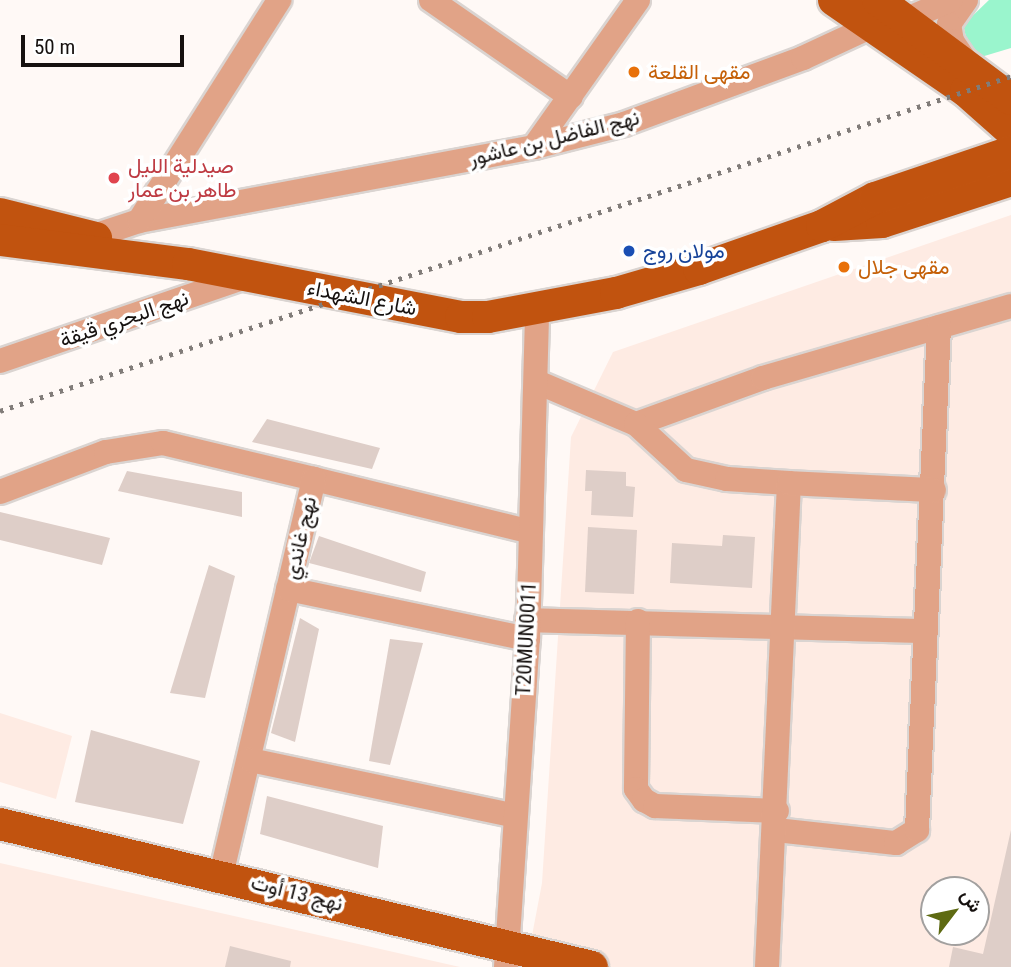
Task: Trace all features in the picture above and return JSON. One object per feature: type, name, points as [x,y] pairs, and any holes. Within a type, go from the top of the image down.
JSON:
[{"type":"main road","points":[[834,0],[875,13],[907,19],[1011,99]]},
{"type":"main road","points":[[875,13],[1011,131]]},
{"type":"main road","points":[[822,226],[875,198],[1011,152]]},
{"type":"main road","points":[[822,226],[882,222],[1011,180]]},
{"type":"main road","name":"شارع الشهداء","points":[[0,214],[188,264]]},
{"type":"main road","name":"شارع الشهداء","points":[[0,240],[188,264],[461,317],[537,310],[699,269],[822,226]]},
{"type":"main road","name":"نهج 13 أوت","points":[[0,824],[221,875],[507,956],[592,967]]},
{"type":"street","points":[[139,220],[279,0]]},
{"type":"street","points":[[431,0],[571,97]]},
{"type":"street","points":[[534,147],[638,0]]},
{"type":"street","points":[[907,19],[951,0]]},
{"type":"street","points":[[966,0],[949,24],[952,41],[978,75]]},
{"type":"street","name":"نهج الفاضل بن عاشور","points":[[91,237],[139,220],[534,147],[624,124],[803,58],[875,13]]},
{"type":"street","name":"نهج البحري قيقة","points":[[0,361],[248,276]]},
{"type":"street","points":[[636,424],[763,378],[1011,306]]},
{"type":"street","name":"T20MUN0011","points":[[507,956],[527,629],[537,382],[537,310]]},
{"type":"street","points":[[638,621],[636,789],[644,800],[655,806],[776,820],[896,843],[917,830],[934,490],[939,327]]},
{"type":"street","points":[[537,382],[636,424],[686,470],[727,479],[934,490]]},
{"type":"street","name":"نهج غاندي","points":[[0,492],[106,452],[163,443],[314,479],[221,875]]},
{"type":"street","points":[[314,479],[531,532]]},
{"type":"street","points":[[767,967],[776,820],[789,483]]},
{"type":"street","points":[[288,589],[527,629],[638,621],[926,631]]},
{"type":"street","points":[[250,760],[515,816]]},
{"type":"shaded area","points":[[1011,215],[1011,967],[526,967],[542,883],[571,437],[613,352]]},
{"type":"shaded area","points":[[0,713],[72,736],[56,799],[0,782]]},
{"type":"shaded area","points":[[0,863],[460,967],[0,967]]},
{"type":"green space","points":[[989,0],[1011,0],[1011,48],[981,57],[967,41],[963,25]]},
{"type":"building","points":[[267,419],[380,448],[372,469],[252,442]]},
{"type":"building","points":[[586,470],[626,472],[626,486],[635,487],[633,517],[591,515],[592,491],[585,491]]},
{"type":"building","points":[[127,471],[242,492],[242,517],[118,491]]},
{"type":"building","points":[[0,512],[110,538],[102,565],[0,540]]},
{"type":"building","points":[[588,527],[637,530],[634,594],[585,592]]},
{"type":"building","points":[[723,535],[755,537],[752,588],[670,583],[672,543],[722,546]]},
{"type":"building","points":[[319,536],[426,572],[421,592],[309,563]]},
{"type":"building","points":[[209,565],[235,576],[205,698],[170,693]]},
{"type":"building","points":[[300,618],[319,629],[295,742],[271,733]]},
{"type":"building","points":[[390,639],[423,643],[390,765],[369,761]]},
{"type":"building","points":[[91,730],[200,761],[183,824],[75,802]]},
{"type":"building","points":[[267,796],[383,826],[378,868],[260,834]]},
{"type":"building","points":[[1011,830],[1011,967],[949,967],[953,947],[983,954],[985,946],[990,946],[990,923]]},
{"type":"building","points":[[230,946],[291,961],[290,967],[225,967]]},
{"type":"railway","points":[[0,411],[1011,76]]},
{"type":"place","name":"مقهى القلعة","points":[[634,72]]},
{"type":"place","name":"صيدلية الليل طاهر بن عمار","points":[[114,178]]},
{"type":"place","name":"مولان روج","points":[[629,251]]},
{"type":"place","name":"مقهى جلال","points":[[844,267]]}]
